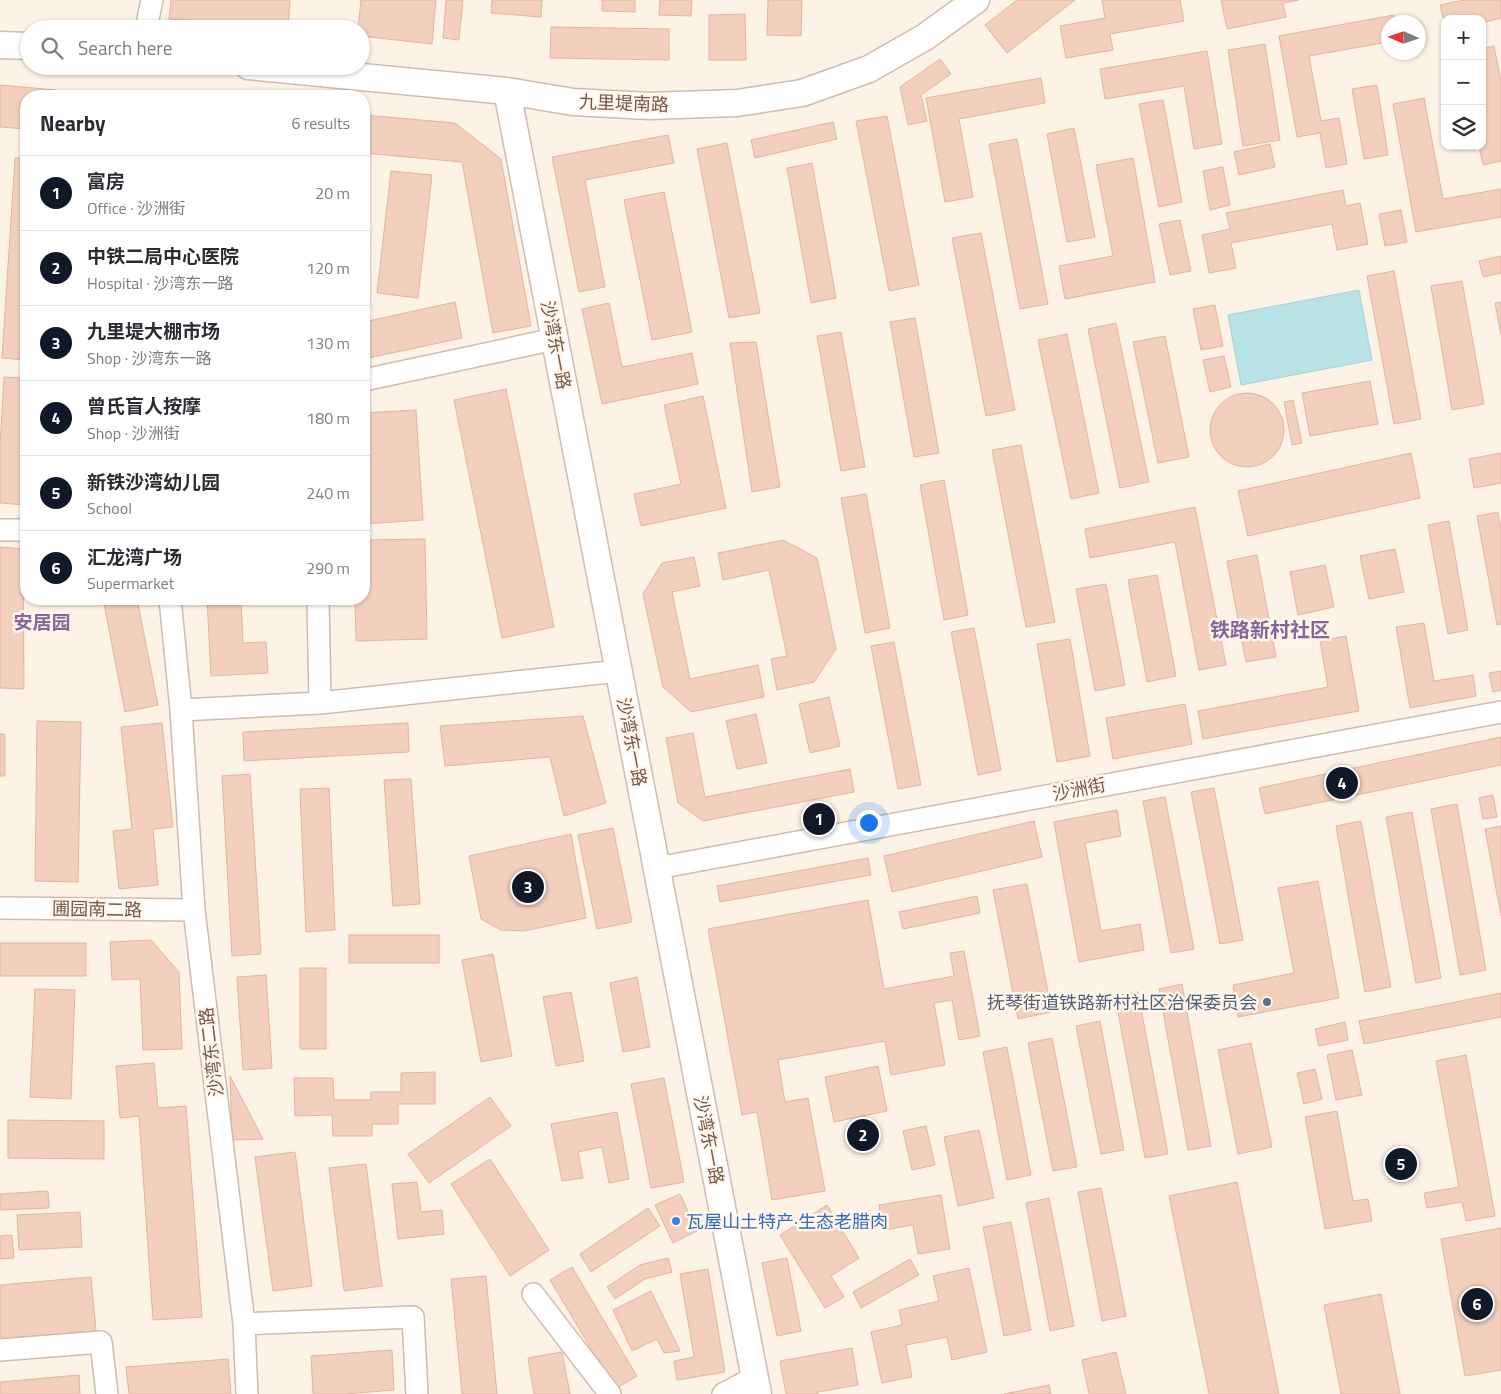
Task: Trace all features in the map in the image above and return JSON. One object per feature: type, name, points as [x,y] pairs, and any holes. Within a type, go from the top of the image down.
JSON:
[{"type":"street","points":[[148,20],[152,0]]},
{"type":"street","name":"九里堤南路","points":[[341,75],[506,91],[573,102],[649,106],[736,102],[802,93],[869,69],[925,37],[976,0]]},
{"type":"street","points":[[0,45],[20,46]]},
{"type":"street","name":"沙湾东一路","points":[[506,91],[757,1386]]},
{"type":"street","points":[[370,379],[555,339]]},
{"type":"street","points":[[0,530],[20,530]]},
{"type":"street","name":"沙湾东二路","points":[[171,605],[181,710],[194,910],[244,1324],[247,1394]]},
{"type":"street","points":[[318,605],[320,703]]},
{"type":"street","points":[[181,710],[320,703],[619,671]]},
{"type":"street","name":"沙洲街","points":[[657,868],[1501,712]]},
{"type":"street","name":"圃园南二路","points":[[0,908],[194,910]]},
{"type":"street","points":[[533,1294],[610,1394]]},
{"type":"street","points":[[244,1324],[413,1317],[417,1394]]},
{"type":"street","points":[[0,1350],[101,1342],[107,1394]]},
{"type":"street","points":[[723,1394],[757,1386]]},
{"type":"water","points":[[1359,290],[1372,360],[1241,385],[1228,315]]},
{"type":"building","points":[[171,0],[290,0],[289,20],[169,19]]},
{"type":"building","points":[[361,0],[436,0],[432,44],[370,37],[370,20],[359,20]]},
{"type":"building","points":[[446,0],[463,0],[459,40],[443,38]]},
{"type":"building","points":[[492,0],[542,0],[541,17],[491,13]]},
{"type":"building","points":[[602,0],[635,0],[635,12],[602,11]]},
{"type":"building","points":[[660,0],[692,0],[691,16],[659,15]]},
{"type":"building","points":[[768,0],[802,0],[801,36],[767,35]]},
{"type":"building","points":[[1017,0],[1075,0],[1007,53],[985,25]]},
{"type":"building","points":[[1102,0],[1180,0],[1184,21],[1110,34],[1113,50],[1066,58],[1060,26],[1105,18]]},
{"type":"building","points":[[1221,0],[1299,0],[1283,3],[1286,17],[1227,29]]},
{"type":"building","points":[[1464,0],[1501,0],[1501,18],[1486,22],[1486,15],[1442,15],[1440,5]]},
{"type":"building","points":[[745,14],[746,60],[709,60],[709,15]]},
{"type":"building","points":[[1381,17],[1381,43],[1309,56],[1321,121],[1339,118],[1347,164],[1326,168],[1320,133],[1297,137],[1279,36]]},
{"type":"building","points":[[551,27],[669,29],[669,60],[550,58]]},
{"type":"building","points":[[1265,44],[1280,140],[1243,146],[1228,50]]},
{"type":"building","points":[[1494,46],[1501,81],[1501,161],[1483,165],[1480,150],[1486,150],[1486,48]]},
{"type":"building","points":[[1207,51],[1222,144],[1194,149],[1184,86],[1105,99],[1100,69]]},
{"type":"building","points":[[940,59],[951,74],[921,95],[927,121],[908,125],[900,87]]},
{"type":"building","points":[[1041,78],[1045,103],[959,119],[973,197],[945,202],[926,98]]},
{"type":"building","points":[[0,85],[56,90],[20,90],[20,129],[0,127]]},
{"type":"building","points":[[1377,85],[1388,155],[1364,159],[1352,89]]},
{"type":"building","points":[[1424,98],[1443,199],[1501,189],[1501,217],[1416,232],[1393,104]]},
{"type":"building","points":[[1163,100],[1182,202],[1159,207],[1139,104]]},
{"type":"building","points":[[370,116],[455,123],[501,159],[531,326],[493,333],[462,162],[370,154]]},
{"type":"building","points":[[887,116],[919,285],[889,291],[856,121]]},
{"type":"building","points":[[833,122],[837,139],[755,158],[751,140]]},
{"type":"building","points":[[1074,128],[1095,237],[1067,242],[1047,134]]},
{"type":"building","points":[[668,135],[674,163],[585,180],[605,287],[579,292],[552,157]]},
{"type":"building","points":[[1017,139],[1048,304],[1020,309],[989,144]]},
{"type":"building","points":[[727,143],[760,313],[729,318],[697,149]]},
{"type":"building","points":[[1270,144],[1275,167],[1239,175],[1234,152]]},
{"type":"building","points":[[15,158],[20,158],[20,360],[2,358]]},
{"type":"building","points":[[1133,158],[1155,282],[1065,299],[1059,266],[1113,256],[1096,165]]},
{"type":"building","points":[[812,163],[836,298],[811,303],[787,168]]},
{"type":"building","points":[[1223,167],[1230,205],[1210,210],[1203,171]]},
{"type":"building","points":[[391,171],[432,175],[418,298],[377,293]]},
{"type":"building","points":[[1343,190],[1346,206],[1360,203],[1368,244],[1337,250],[1332,224],[1231,243],[1236,268],[1209,273],[1202,235],[1230,229],[1226,213]]},
{"type":"building","points":[[664,192],[692,332],[652,340],[624,200]]},
{"type":"building","points":[[1401,210],[1407,242],[1385,246],[1379,214]]},
{"type":"building","points":[[1180,220],[1191,271],[1170,275],[1159,224]]},
{"type":"building","points":[[981,233],[1015,410],[986,416],[952,238]]},
{"type":"building","points":[[1501,256],[1501,273],[1483,277],[1479,261]]},
{"type":"building","points":[[1394,271],[1421,419],[1394,424],[1367,276]]},
{"type":"building","points":[[1462,281],[1484,404],[1452,410],[1431,286]]},
{"type":"building","points":[[455,302],[462,338],[370,358],[370,321]]},
{"type":"building","points":[[1501,302],[1501,335],[1495,303]]},
{"type":"building","points":[[609,303],[622,367],[692,353],[698,384],[602,404],[582,309]]},
{"type":"building","points":[[1215,305],[1223,346],[1201,350],[1193,309]]},
{"type":"building","points":[[915,318],[939,453],[914,457],[890,322]]},
{"type":"building","points":[[1116,323],[1149,482],[1120,488],[1088,329]]},
{"type":"building","points":[[841,332],[865,467],[841,471],[817,336]]},
{"type":"building","points":[[1067,334],[1099,493],[1071,499],[1038,340]]},
{"type":"building","points":[[1165,336],[1189,457],[1158,463],[1133,342]]},
{"type":"building","points":[[756,342],[780,487],[752,492],[730,343]]},
{"type":"building","points":[[1224,356],[1231,387],[1210,392],[1203,360]]},
{"type":"building","points":[[4,377],[20,378],[20,505],[0,503],[0,446]]},
{"type":"building","points":[[1370,381],[1378,424],[1310,436],[1302,393]]},
{"type":"building","points":[[506,389],[554,627],[502,638],[454,400]]},
{"type":"building","points":[[1247,393],[1261,396],[1273,404],[1281,416],[1284,430],[1281,444],[1273,456],[1261,464],[1247,467],[1233,464],[1221,456],[1213,444],[1210,430],[1213,416],[1221,404],[1233,396]]},
{"type":"building","points":[[703,396],[726,508],[641,526],[634,494],[681,484],[664,405]]},
{"type":"building","points":[[1293,400],[1302,443],[1292,445],[1284,402]]},
{"type":"building","points":[[416,410],[423,520],[370,524],[370,413]]},
{"type":"building","points":[[1021,445],[1055,622],[1026,627],[992,450]]},
{"type":"building","points":[[1411,453],[1420,498],[1248,536],[1238,491]]},
{"type":"building","points":[[1501,453],[1501,483],[1474,488],[1469,459]]},
{"type":"building","points":[[944,480],[968,615],[944,620],[920,485]]},
{"type":"building","points":[[866,494],[890,628],[865,633],[841,498]]},
{"type":"building","points":[[1195,507],[1226,665],[1199,670],[1175,542],[1090,558],[1085,529]]},
{"type":"building","points":[[1498,512],[1501,529],[1501,624],[1497,625],[1477,516]]},
{"type":"building","points":[[1449,521],[1468,630],[1448,634],[1428,525]]},
{"type":"building","points":[[425,539],[427,639],[356,641],[355,605],[370,605],[370,540]]},
{"type":"building","points":[[783,540],[817,558],[836,649],[814,682],[777,690],[771,659],[787,656],[769,570],[723,580],[718,553]]},
{"type":"building","points":[[0,547],[20,549],[20,605],[23,605],[24,689],[0,688]]},
{"type":"building","points":[[1395,549],[1404,592],[1369,599],[1360,556]]},
{"type":"building","points":[[1257,555],[1276,657],[1246,662],[1227,561]]},
{"type":"building","points":[[694,557],[700,586],[672,592],[690,679],[758,665],[764,697],[691,712],[663,687],[643,594],[662,563]]},
{"type":"building","points":[[1325,565],[1334,607],[1298,615],[1290,572]]},
{"type":"building","points":[[1157,575],[1176,676],[1147,682],[1128,580]]},
{"type":"building","points":[[1106,584],[1125,685],[1095,691],[1076,589]]},
{"type":"building","points":[[104,605],[138,605],[158,705],[125,712]]},
{"type":"building","points":[[207,605],[241,605],[243,643],[266,642],[268,673],[211,676]]},
{"type":"building","points":[[1424,623],[1434,681],[1473,675],[1476,696],[1410,708],[1396,627]]},
{"type":"building","points":[[974,628],[1001,770],[978,775],[951,632]]},
{"type":"building","points":[[1346,636],[1359,711],[1203,739],[1198,711],[1328,687],[1320,641]]},
{"type":"building","points":[[1070,639],[1090,756],[1057,762],[1037,644]]},
{"type":"building","points":[[894,642],[921,785],[898,789],[871,646]]},
{"type":"building","points":[[1501,671],[1501,690],[1493,692],[1489,673]]},
{"type":"building","points":[[829,697],[840,746],[810,753],[799,704]]},
{"type":"building","points":[[1185,704],[1192,744],[1113,759],[1106,718]]},
{"type":"building","points":[[756,714],[767,763],[737,769],[726,721]]},
{"type":"building","points":[[583,716],[606,803],[564,816],[550,757],[445,766],[440,726]]},
{"type":"building","points":[[37,721],[81,722],[78,882],[35,881]]},
{"type":"building","points":[[162,723],[173,827],[153,829],[158,885],[119,889],[113,831],[132,829],[121,727]]},
{"type":"building","points":[[408,723],[409,752],[244,761],[243,732]]},
{"type":"building","points":[[693,733],[705,797],[850,769],[854,792],[703,821],[678,803],[666,738]]},
{"type":"building","points":[[0,734],[5,734],[5,776],[0,776]]},
{"type":"building","points":[[1501,737],[1501,765],[1265,814],[1259,788]]},
{"type":"building","points":[[250,774],[261,954],[232,956],[222,776]]},
{"type":"building","points":[[411,779],[420,904],[393,906],[384,780]]},
{"type":"building","points":[[329,788],[335,930],[306,932],[300,789]]},
{"type":"building","points":[[1214,788],[1243,940],[1220,944],[1191,792]]},
{"type":"building","points":[[1493,795],[1497,817],[1483,819],[1479,798]]},
{"type":"building","points":[[1165,797],[1194,949],[1171,953],[1143,801]]},
{"type":"building","points":[[1457,804],[1486,970],[1460,975],[1431,809]]},
{"type":"building","points":[[1117,810],[1121,836],[1085,843],[1101,931],[1140,924],[1144,950],[1079,962],[1054,822]]},
{"type":"building","points":[[1412,812],[1441,978],[1416,983],[1386,817]]},
{"type":"building","points":[[1034,821],[1042,857],[892,892],[884,856]]},
{"type":"building","points":[[1361,821],[1391,987],[1365,992],[1336,826]]},
{"type":"building","points":[[1501,826],[1501,916],[1485,829]]},
{"type":"building","points":[[613,828],[632,922],[597,929],[578,835]]},
{"type":"building","points":[[571,834],[586,918],[524,931],[501,930],[481,919],[469,856]]},
{"type":"building","points":[[868,858],[871,875],[720,902],[717,886]]},
{"type":"building","points":[[1318,881],[1339,998],[1238,1017],[1233,985],[1294,973],[1278,888]]},
{"type":"building","points":[[1027,884],[1052,1012],[1018,1019],[993,890]]},
{"type":"building","points":[[977,896],[980,913],[903,929],[899,912]]},
{"type":"building","points":[[868,900],[884,989],[954,976],[950,953],[964,951],[980,1036],[959,1040],[952,1000],[934,1003],[945,1065],[891,1075],[885,1041],[778,1060],[785,1102],[808,1098],[825,1191],[772,1200],[757,1112],[742,1115],[708,929]]},
{"type":"building","points":[[349,935],[439,935],[439,963],[349,963]]},
{"type":"building","points":[[151,940],[179,972],[182,1049],[143,1050],[140,979],[112,980],[110,942]]},
{"type":"building","points":[[0,943],[86,943],[86,976],[0,976]]},
{"type":"building","points":[[493,954],[512,1056],[481,1062],[462,960]]},
{"type":"building","points":[[300,968],[326,968],[326,1049],[300,1049]]},
{"type":"building","points":[[266,975],[272,1068],[243,1070],[237,977]]},
{"type":"building","points":[[637,977],[650,1047],[623,1052],[610,983]]},
{"type":"building","points":[[1182,984],[1211,1146],[1188,1150],[1159,989]]},
{"type":"building","points":[[35,989],[75,990],[71,1099],[30,1097]]},
{"type":"building","points":[[571,992],[584,1061],[556,1066],[543,997]]},
{"type":"building","points":[[1138,992],[1168,1154],[1145,1158],[1115,996]]},
{"type":"building","points":[[1501,993],[1501,1017],[1364,1044],[1359,1021]]},
{"type":"building","points":[[1100,1021],[1124,1150],[1101,1154],[1076,1026]]},
{"type":"building","points":[[1345,1022],[1348,1040],[1319,1046],[1315,1029]]},
{"type":"building","points":[[1052,1038],[1077,1167],[1053,1171],[1028,1043]]},
{"type":"building","points":[[1251,1043],[1272,1147],[1238,1154],[1218,1050]]},
{"type":"building","points":[[1007,1047],[1031,1175],[1007,1180],[983,1052]]},
{"type":"building","points":[[1352,1050],[1362,1095],[1336,1100],[1327,1055]]},
{"type":"building","points":[[1466,1055],[1495,1216],[1466,1221],[1462,1202],[1427,1208],[1424,1193],[1459,1187],[1436,1061]]},
{"type":"building","points":[[154,1063],[158,1108],[186,1106],[202,1317],[153,1320],[139,1116],[120,1118],[116,1066]]},
{"type":"building","points":[[878,1066],[887,1111],[834,1122],[825,1077]]},
{"type":"building","points":[[1315,1069],[1322,1099],[1304,1104],[1297,1073]]},
{"type":"building","points":[[435,1072],[435,1104],[398,1104],[398,1124],[372,1124],[372,1136],[333,1136],[332,1115],[295,1116],[294,1078],[333,1078],[334,1100],[371,1100],[371,1092],[401,1092],[401,1073]]},
{"type":"building","points":[[230,1076],[263,1139],[232,1140]]},
{"type":"building","points":[[664,1078],[684,1182],[651,1188],[631,1084]]},
{"type":"building","points":[[490,1097],[511,1126],[429,1183],[408,1154]]},
{"type":"building","points":[[1337,1111],[1353,1201],[1368,1199],[1372,1221],[1325,1229],[1305,1117]]},
{"type":"building","points":[[617,1112],[629,1179],[609,1183],[602,1147],[578,1152],[583,1178],[562,1181],[551,1124]]},
{"type":"building","points":[[8,1120],[104,1121],[104,1159],[8,1158]]},
{"type":"building","points":[[926,1126],[935,1165],[912,1170],[903,1131]]},
{"type":"building","points":[[979,1130],[994,1198],[958,1206],[944,1137]]},
{"type":"building","points":[[295,1152],[312,1286],[273,1291],[255,1157]]},
{"type":"building","points":[[490,1159],[549,1250],[510,1276],[451,1184]]},
{"type":"building","points":[[366,1164],[382,1286],[344,1291],[329,1168]]},
{"type":"building","points":[[417,1182],[421,1212],[442,1210],[444,1234],[398,1239],[392,1184]]},
{"type":"building","points":[[1237,1182],[1279,1394],[1209,1394],[1169,1196]]},
{"type":"building","points":[[1101,1188],[1126,1316],[1102,1321],[1078,1192]]},
{"type":"building","points":[[48,1191],[49,1208],[0,1210],[0,1194]]},
{"type":"building","points":[[680,1194],[697,1231],[673,1243],[655,1205]]},
{"type":"building","points":[[941,1195],[950,1249],[918,1254],[913,1225],[884,1230],[879,1205]]},
{"type":"building","points":[[1049,1198],[1074,1326],[1050,1331],[1026,1203]]},
{"type":"building","points":[[827,1205],[859,1258],[831,1276],[844,1297],[825,1308],[780,1235]]},
{"type":"building","points":[[648,1208],[660,1226],[591,1272],[580,1254]]},
{"type":"building","points":[[80,1212],[82,1247],[19,1250],[17,1215]]},
{"type":"building","points":[[1011,1222],[1031,1330],[1004,1336],[983,1227]]},
{"type":"building","points":[[1501,1228],[1501,1370],[1465,1376],[1441,1239]]},
{"type":"building","points":[[12,1235],[14,1258],[0,1259],[0,1236]]},
{"type":"building","points":[[668,1258],[672,1272],[645,1279],[615,1299],[607,1287],[640,1265]]},
{"type":"building","points":[[787,1258],[801,1331],[777,1336],[762,1263]]},
{"type":"building","points":[[910,1259],[919,1275],[861,1308],[853,1292]]},
{"type":"building","points":[[572,1267],[637,1376],[615,1389],[550,1280]]},
{"type":"building","points":[[969,1268],[987,1352],[952,1360],[947,1337],[906,1345],[912,1377],[882,1383],[871,1332],[902,1325],[899,1310],[939,1301],[933,1276]]},
{"type":"building","points":[[708,1269],[725,1372],[677,1380],[674,1361],[694,1357],[680,1274]]},
{"type":"building","points":[[486,1276],[497,1394],[462,1394],[451,1279]]},
{"type":"building","points":[[91,1277],[96,1331],[0,1339],[0,1285]]},
{"type":"building","points":[[651,1291],[680,1351],[664,1353],[657,1339],[632,1351],[613,1310]]},
{"type":"building","points":[[1381,1294],[1400,1394],[1341,1394],[1324,1305]]},
{"type":"building","points":[[852,1348],[858,1385],[818,1392],[818,1394],[786,1394],[780,1361]]},
{"type":"building","points":[[392,1350],[394,1390],[345,1394],[313,1394],[311,1356]]},
{"type":"building","points":[[562,1352],[570,1394],[534,1394],[528,1358]]},
{"type":"building","points":[[1116,1352],[1126,1394],[1089,1394],[1082,1360]]},
{"type":"building","points":[[228,1359],[231,1394],[129,1394],[126,1367]]},
{"type":"building","points":[[79,1375],[80,1394],[0,1394],[0,1382]]},
{"type":"building","points":[[1049,1385],[1051,1394],[1004,1394]]},
{"type":"place","name":"曾氏盲人按摩","points":[[1342,783]]},
{"type":"place","name":"富房","points":[[819,819]]},
{"type":"place","name":"九里堤大棚市场","points":[[528,887]]},
{"type":"place","name":"抚琴街道铁路新村社区治保委员会","points":[[1267,1002]]},
{"type":"place","name":"中铁二局中心医院","points":[[863,1135]]},
{"type":"place","name":"新铁沙湾幼儿园","points":[[1401,1164]]},
{"type":"place","name":"瓦屋山土特产·生态老腊肉","points":[[676,1221]]},
{"type":"place","name":"汇龙湾广场","points":[[1477,1304]]},
{"type":"district","name":"安居园","points":[[42,621]]},
{"type":"district","name":"铁路新村社区","points":[[1270,629]]}]
